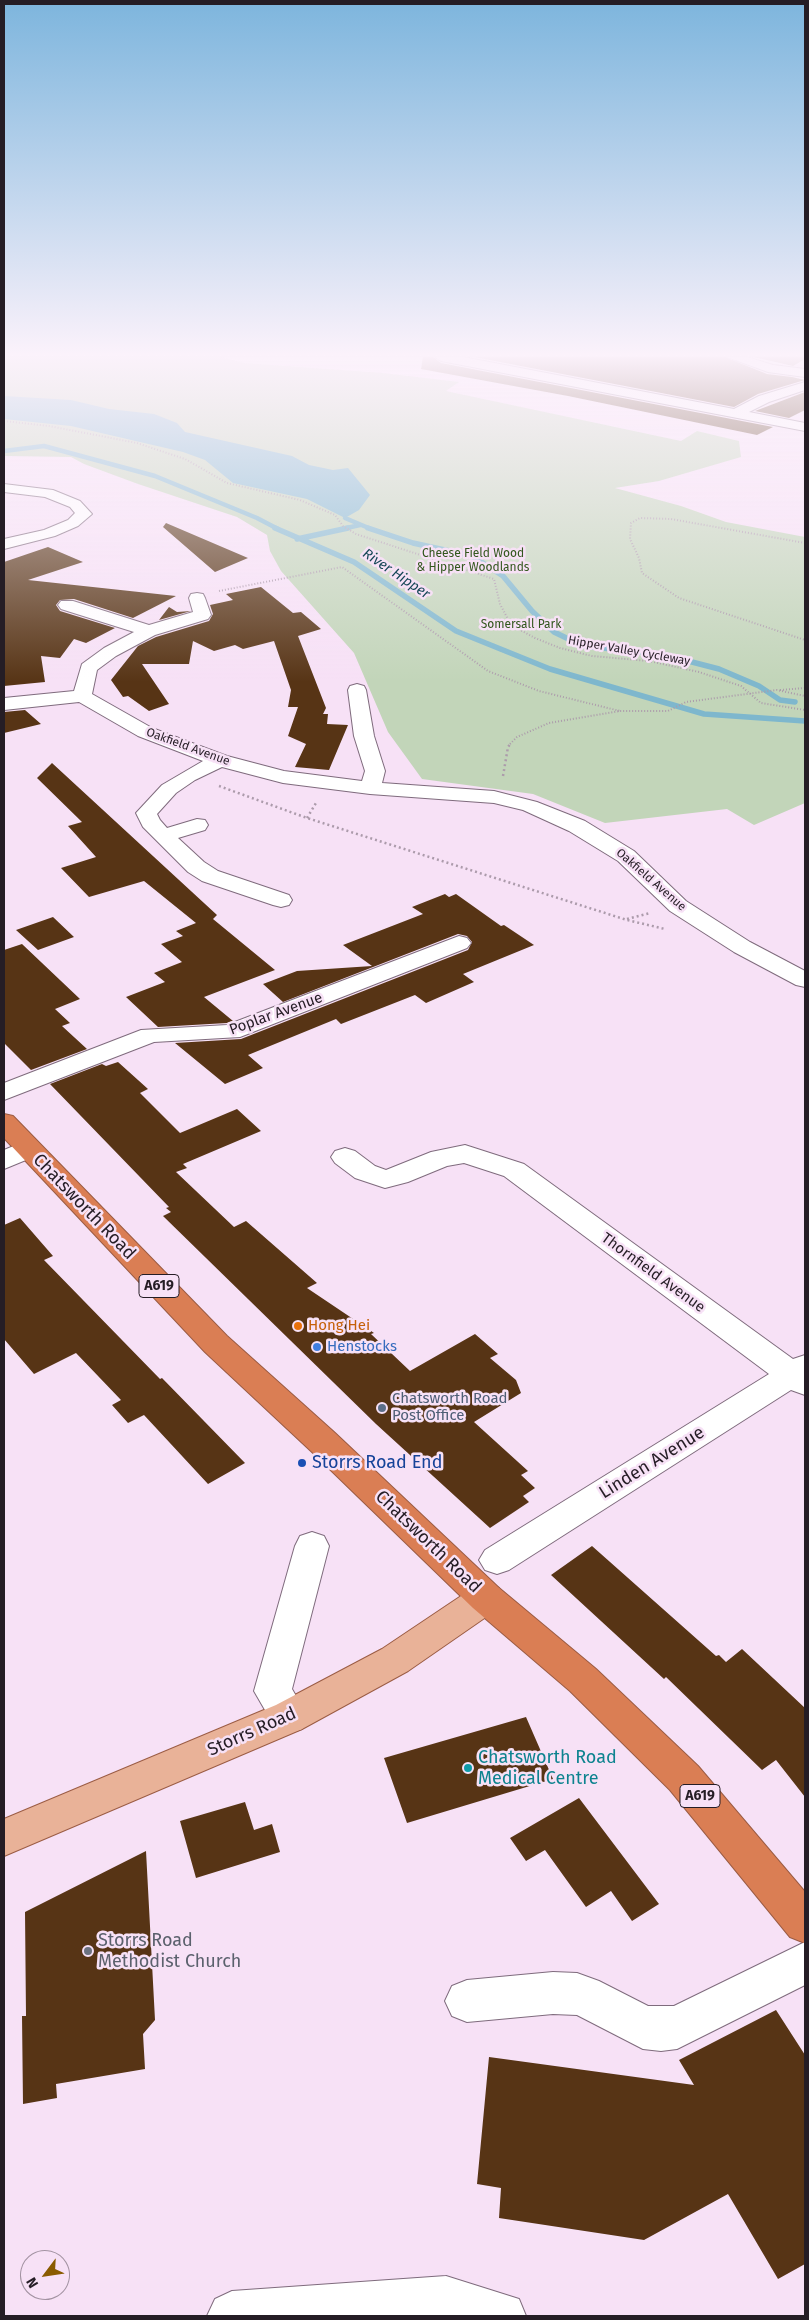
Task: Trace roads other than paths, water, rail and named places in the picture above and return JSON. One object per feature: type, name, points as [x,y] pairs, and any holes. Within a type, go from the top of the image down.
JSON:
[{"type":"highway","name":"Chatsworth Road","points":[[4,1122],[16,1154],[216,1344],[330,1448],[486,1598],[583,1680],[684,1778],[805,1923]]},
{"type":"main road","name":"Storrs Road","points":[[4,1838],[289,1717],[395,1660],[486,1598]]},
{"type":"street","points":[[4,488],[48,493],[75,504],[84,514],[73,523],[49,533],[4,544]]},
{"type":"street","points":[[66,605],[149,631]]},
{"type":"street","points":[[4,704],[82,696],[88,668],[110,652],[149,631],[206,612]]},
{"type":"street","points":[[357,690],[364,736],[375,771],[370,788]]},
{"type":"street","name":"Oakfield Avenue","points":[[82,696],[145,732],[220,760],[283,777],[370,788],[494,797],[530,806],[585,831],[626,856],[678,906],[742,947],[805,980]]},
{"type":"street","points":[[220,760],[188,776],[169,789],[146,813],[150,822],[162,836],[196,867],[210,876],[281,900]]},
{"type":"street","points":[[162,836],[197,826]]},
{"type":"street","name":"Poplar Avenue","points":[[4,1092],[150,1036],[232,1032],[459,943]]},
{"type":"street","name":"Thornfield Avenue","points":[[345,1157],[365,1172],[385,1180],[441,1158],[465,1154],[514,1170],[801,1375]]},
{"type":"street","name":"Linden Avenue","points":[[498,1560],[801,1375]]},
{"type":"street","points":[[289,1717],[273,1691],[312,1546]]},
{"type":"street","points":[[4,1818],[44,1820]]},
{"type":"street","points":[[467,2001],[553,1992],[577,1994],[599,2002],[643,2027],[661,2029],[677,2027],[805,1963]]},
{"type":"street","points":[[232,2316],[446,2300],[502,2316]]},
{"type":"water","points":[[211,465],[310,465],[333,470],[348,468],[370,495],[359,510],[345,518],[307,499],[233,483]]},
{"type":"waterway","name":"River Hipper","points":[[115,465],[155,476],[257,518],[278,529]]},
{"type":"waterway","points":[[345,518],[371,529]]},
{"type":"waterway","points":[[342,529],[360,525]]},
{"type":"waterway","name":"River Hipper","points":[[275,528],[299,538]]},
{"type":"waterway","points":[[299,538],[348,528]]},
{"type":"waterway","points":[[371,529],[413,543],[472,556],[503,576],[532,611],[554,632],[583,646],[661,654],[719,669],[759,686],[780,700],[795,702]]},
{"type":"waterway","name":"River Hipper","points":[[299,538],[354,562],[456,631],[550,669],[704,714],[805,721]]},
{"type":"place","name":"Hong Hei","points":[[298,1326]]},
{"type":"place","name":"Henstocks","points":[[317,1347]]},
{"type":"place","name":"Chatsworth Road Post Office","points":[[382,1408]]},
{"type":"place","name":"Storrs Road End","points":[[302,1463]]},
{"type":"place","name":"Chatsworth Road Medical Centre","points":[[468,1768]]},
{"type":"place","name":"Storrs Road Methodist Church","points":[[88,1951]]},
{"type":"park label","name":"Cheese Field Wood & Hipper Woodlands","points":[[473,561]]},
{"type":"park label","name":"Somersall Park","points":[[521,625]]}]
